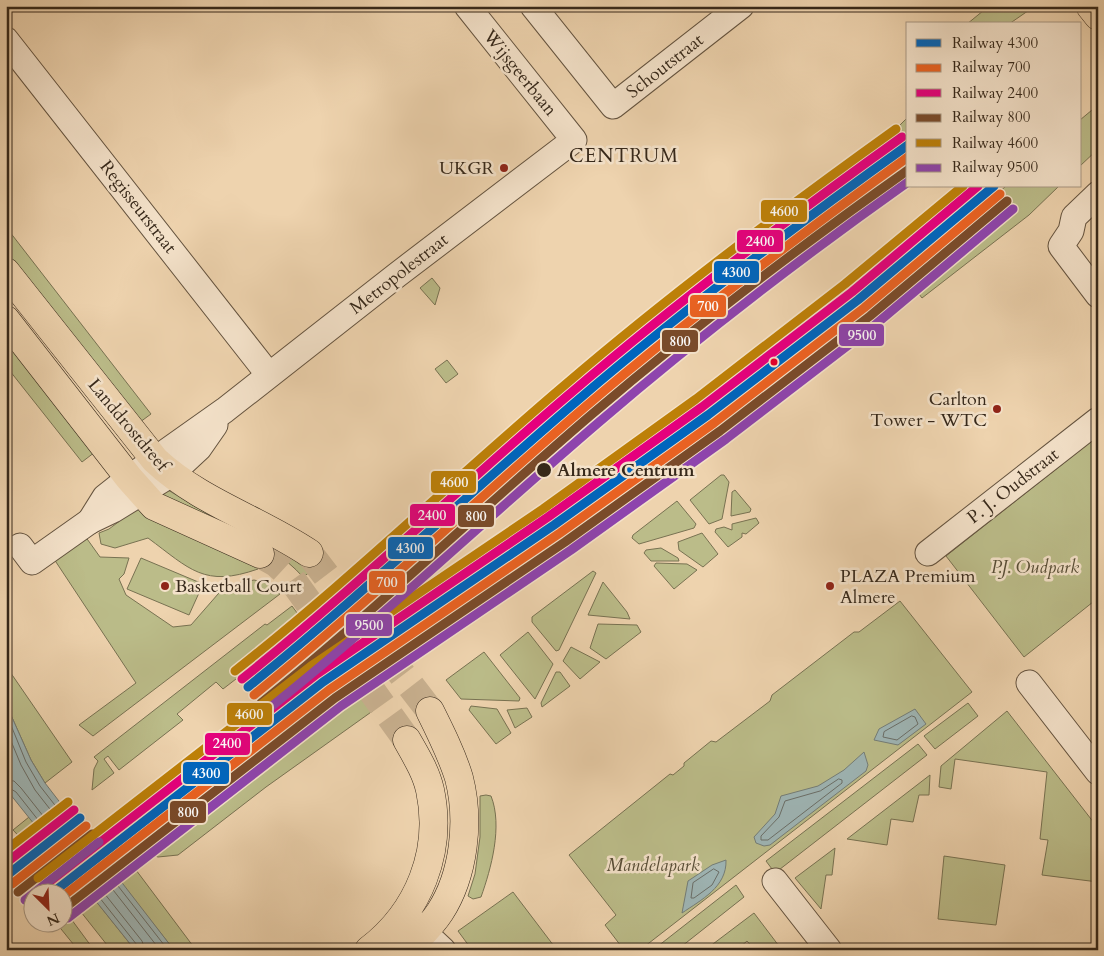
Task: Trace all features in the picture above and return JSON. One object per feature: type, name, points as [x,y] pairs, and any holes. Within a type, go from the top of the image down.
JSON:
[{"type":"main road","points":[[1090,6],[1098,16]]},
{"type":"main road","name":"Landdrostdreef","points":[[6,272],[163,468],[209,500],[280,533],[309,553]]},
{"type":"main road","name":"Landdrostdreef","points":[[6,320],[135,485],[154,506],[260,554]]},
{"type":"main road","points":[[420,936],[440,912],[454,883],[462,850],[464,818],[459,779],[446,743],[430,711]]},
{"type":"main road","points":[[407,740],[426,778],[434,818],[432,852],[419,892],[420,936]]},
{"type":"main road","points":[[369,950],[388,935],[420,936]]},
{"type":"street","name":"Wijsgeerbaan","points":[[467,6],[574,140]]},
{"type":"street","name":"Schoutstraat","points":[[533,6],[613,106],[741,6]]},
{"type":"street","name":"Regisseurstraat","points":[[6,40],[269,375]]},
{"type":"street","name":"Metropolestraat","points":[[20,546],[32,562],[90,520],[105,498],[135,485],[199,448],[225,410],[574,140]]},
{"type":"street","points":[[1098,194],[1074,217],[1071,231],[1061,246],[1098,295]]},
{"type":"street","points":[[1071,231],[1098,216]]},
{"type":"street","name":"P. J. Oudstraat","points":[[928,552],[1098,420]]},
{"type":"street","points":[[1029,683],[1098,772]]},
{"type":"street","points":[[775,881],[829,950]]},
{"type":"green space","points":[[989,6],[1035,6],[1012,22],[969,22]]},
{"type":"green space","points":[[1098,105],[1098,149],[1082,164],[1082,118]]},
{"type":"green space","points":[[906,119],[906,132],[849,170],[882,143]]},
{"type":"green space","points":[[1004,188],[1057,188],[1029,215],[922,298],[906,277],[917,269],[919,263]]},
{"type":"green space","points":[[6,227],[151,414],[136,425],[6,253]]},
{"type":"green space","points":[[432,278],[440,288],[435,305],[420,288]]},
{"type":"green space","points":[[6,336],[95,452],[82,462],[6,366]]},
{"type":"green space","points":[[447,360],[458,374],[446,383],[435,369]]},
{"type":"green space","name":"P.J. Oudpark","points":[[1098,436],[1098,598],[1024,657],[946,556]]},
{"type":"green space","points":[[721,475],[724,475],[729,482],[722,519],[709,524],[690,500]]},
{"type":"green space","points":[[168,490],[211,516],[270,541],[310,572],[303,577],[289,563],[256,541],[238,531],[164,499],[161,492]]},
{"type":"green space","points":[[735,490],[751,509],[750,512],[731,516],[732,492]]},
{"type":"green space","points":[[677,501],[696,524],[694,528],[639,544],[632,538],[633,535]]},
{"type":"green space","points":[[141,505],[247,559],[258,569],[224,577],[211,576],[198,572],[175,559],[148,538],[115,548],[101,544],[99,533],[109,529]]},
{"type":"green space","points":[[756,518],[759,523],[746,534],[742,533],[742,537],[728,547],[715,532],[716,529],[724,527],[732,530],[732,524]]},
{"type":"green space","points":[[702,533],[718,554],[703,567],[679,550],[678,542]]},
{"type":"green space","points":[[85,536],[100,557],[129,558],[124,574],[119,579],[126,595],[173,627],[191,625],[225,586],[254,580],[266,583],[280,594],[93,736],[79,725],[136,683],[54,559]]},
{"type":"green space","points":[[661,548],[678,558],[679,561],[651,561],[644,553],[646,550]]},
{"type":"green space","name":"Basketball Court","points":[[141,558],[203,584],[189,615],[127,589]]},
{"type":"green space","points":[[656,563],[687,564],[697,570],[674,589],[654,566]]},
{"type":"green space","points":[[593,571],[596,573],[559,650],[556,651],[532,622],[532,617]]},
{"type":"green space","points":[[603,582],[627,612],[630,619],[588,615]]},
{"type":"green space","name":"Mandelapark","points":[[900,601],[972,692],[640,950],[624,950],[605,925],[616,915],[569,855],[670,774],[673,775],[684,766],[684,763],[711,741],[716,742],[770,701],[772,695],[854,632],[859,632]]},
{"type":"green space","points":[[292,606],[306,625],[223,689],[216,682],[177,714],[183,720],[119,770],[108,756],[104,759],[114,773],[92,790],[94,769],[98,761],[94,757],[265,624],[267,625]]},
{"type":"green space","points":[[598,624],[637,625],[641,632],[606,659],[590,648]]},
{"type":"green space","points":[[528,632],[553,664],[535,699],[500,655]]},
{"type":"green space","points":[[571,647],[600,662],[580,679],[563,661]]},
{"type":"green space","points":[[484,652],[520,698],[519,701],[461,699],[446,680]]},
{"type":"green space","points":[[6,666],[72,762],[45,783],[31,760],[6,704]]},
{"type":"green space","points":[[556,672],[560,672],[570,686],[542,707],[541,703]]},
{"type":"green space","points":[[349,678],[374,710],[266,787],[178,855],[158,857],[142,851],[127,837]]},
{"type":"green space","points":[[968,703],[978,716],[935,749],[924,736]]},
{"type":"green space","points":[[471,706],[497,709],[511,733],[496,744],[469,710]]},
{"type":"green space","points":[[527,708],[532,717],[515,728],[507,710]]},
{"type":"green space","points":[[1007,711],[1098,828],[1098,882],[1042,875],[1048,840],[1040,839],[1047,772],[955,759],[951,789],[939,787],[941,766]]},
{"type":"green space","points":[[918,744],[927,755],[775,873],[766,861]]},
{"type":"green space","points":[[930,775],[929,795],[919,795],[913,822],[891,819],[887,845],[847,839]]},
{"type":"green space","points":[[480,796],[491,796],[496,820],[496,834],[492,861],[481,897],[473,899],[468,896],[475,874],[480,837]]},
{"type":"green space","points":[[29,817],[135,950],[111,950],[72,901],[72,884],[59,884],[32,850],[13,830]]},
{"type":"green space","points":[[835,848],[832,875],[826,875],[821,909],[795,878]]},
{"type":"green space","points":[[121,850],[196,950],[174,950],[105,863]]},
{"type":"green space","points":[[944,856],[1005,865],[996,925],[938,919]]},
{"type":"green space","points":[[736,885],[744,897],[677,950],[653,950]]},
{"type":"green space","points":[[513,892],[557,950],[472,950],[458,931]]},
{"type":"green space","points":[[754,913],[782,950],[754,949],[747,941],[739,948],[719,945],[719,950],[705,950]]},
{"type":"green space","points":[[72,920],[94,950],[78,950],[65,934],[72,934]]},
{"type":"water","points":[[6,704],[31,760],[45,783],[174,950],[135,950],[6,789]]},
{"type":"water","points":[[915,709],[926,724],[898,745],[874,740],[879,729]]},
{"type":"water","points":[[864,752],[868,765],[866,771],[770,845],[764,846],[756,843],[754,837],[775,814],[781,796],[818,786],[844,770]]},
{"type":"water","points":[[726,860],[725,869],[718,885],[705,898],[682,913],[688,881],[712,865]]},
{"type":"tunnel","points":[[309,553],[430,711]]},
{"type":"tunnel","points":[[260,554],[276,563],[288,574],[407,740]]},
{"type":"rail line","name":"4600","points":[[235,671],[320,601],[525,420],[646,317],[728,253],[896,129]]},
{"type":"rail line","name":"2400","points":[[242,679],[326,609],[531,428],[652,325],[734,261],[902,137]]},
{"type":"rail line","name":"4300","points":[[248,687],[332,617],[537,436],[658,333],[740,269],[906,146]]},
{"type":"rail line","name":"700","points":[[254,695],[338,625],[624,374],[825,217],[906,158]]},
{"type":"rail line","name":"800","points":[[261,703],[345,633],[629,383],[747,289],[906,171]]},
{"type":"rail line","name":"9500","points":[[267,710],[393,604],[635,391],[789,269],[906,183]]},
{"type":"rail line","name":"4600","points":[[38,878],[311,666],[543,509],[696,399],[845,284],[961,188]]},
{"type":"rail line","name":"2400","points":[[47,884],[317,674],[548,517],[702,407],[852,292],[976,188]]},
{"type":"rail line","name":"4300","points":[[64,884],[323,682],[554,525],[708,415],[858,300],[992,188]]},
{"type":"rail line","name":"700","points":[[72,889],[329,690],[560,533],[714,423],[864,308],[1000,194]]},
{"type":"rail line","name":"800","points":[[72,902],[335,698],[565,542],[720,431],[870,316],[1007,201]]},
{"type":"rail line","name":"9500","points":[[72,915],[341,706],[571,550],[726,439],[876,324],[1013,209]]},
{"type":"rail line","name":"4600","points":[[6,850],[68,802]]},
{"type":"rail line","name":"2400","points":[[6,863],[74,810]]},
{"type":"rail line","name":"4300","points":[[6,876],[80,818]]},
{"type":"rail line","name":"700","points":[[12,884],[86,826]]},
{"type":"rail line","name":"800","points":[[18,892],[92,834]]},
{"type":"rail line","name":"9500","points":[[45,884],[99,842]]},
{"type":"place","name":"UKGR","points":[[504,168]]},
{"type":"place","name":"Carlton Tower - WTC","points":[[997,409]]},
{"type":"place","name":"Almere Centrum","points":[[544,470]]},
{"type":"place","name":"Basketball Court","points":[[165,586]]},
{"type":"place","name":"PLAZA Premium Almere","points":[[830,586]]},
{"type":"district","name":"CENTRUM","points":[[624,156]]}]
